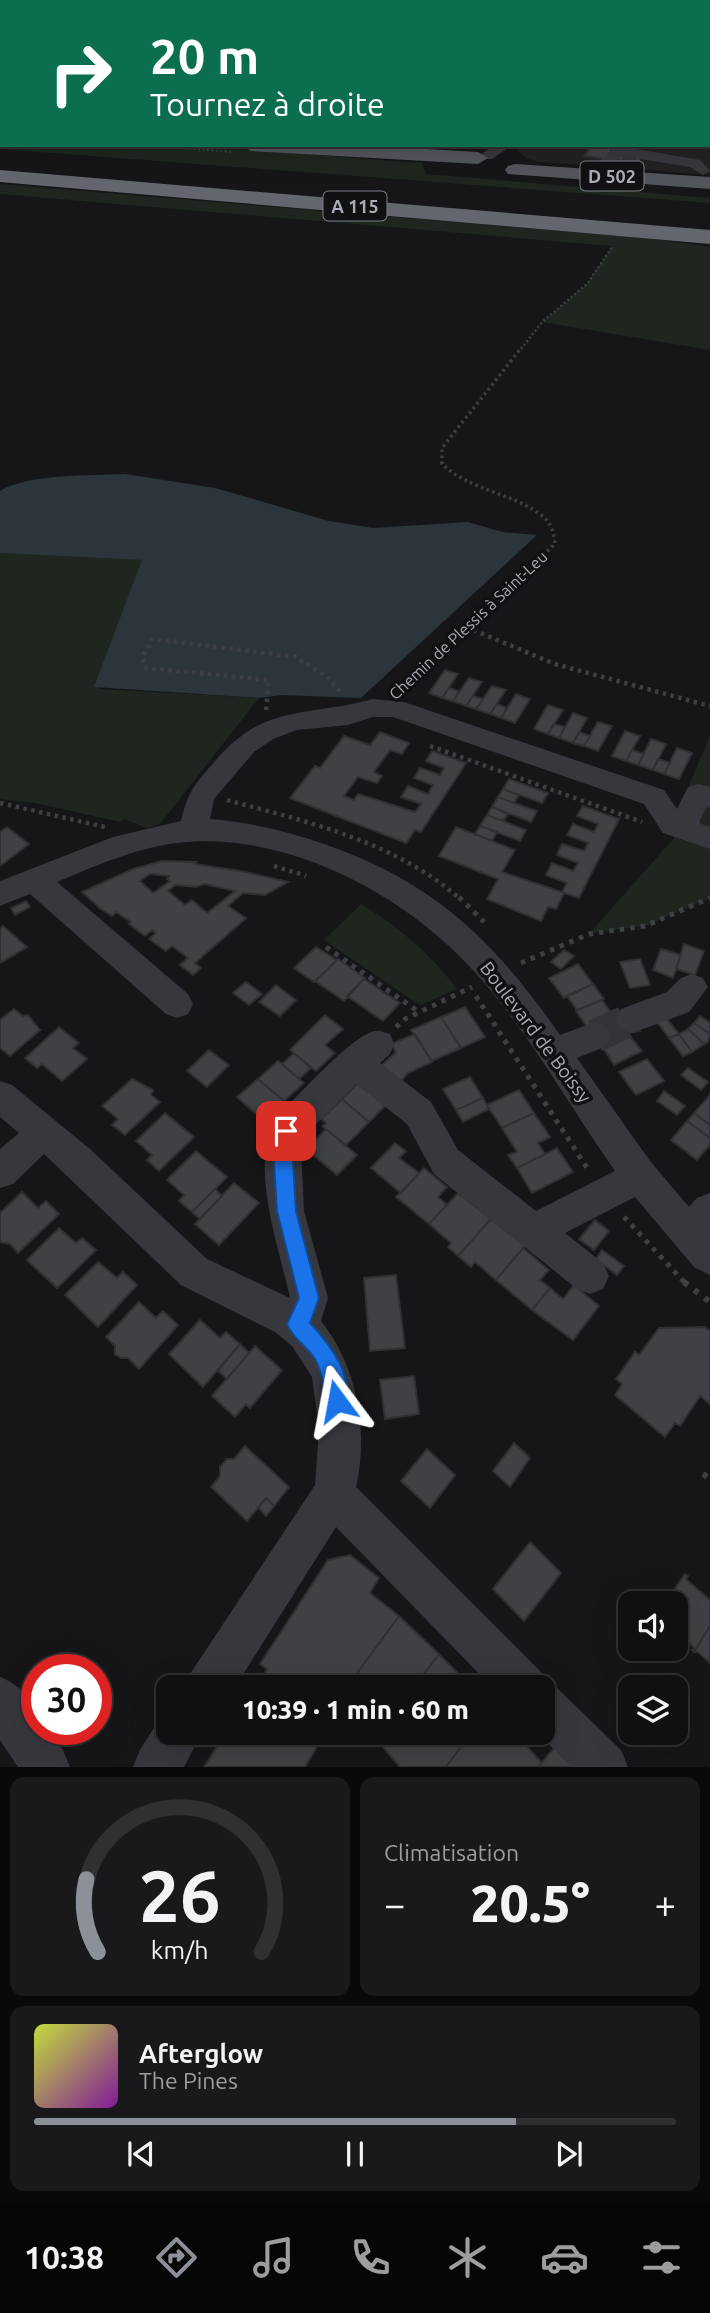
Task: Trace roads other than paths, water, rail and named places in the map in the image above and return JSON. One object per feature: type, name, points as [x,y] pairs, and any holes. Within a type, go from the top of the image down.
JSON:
[{"type":"highway","name":"A 115","points":[[0,176],[710,237]]},
{"type":"main road","points":[[276,147],[480,160],[495,173],[510,156]]},
{"type":"main road","name":"D 502","points":[[510,156],[615,161],[709,172]]},
{"type":"main road","name":"D 502","points":[[510,156],[709,172]]},
{"type":"street","points":[[615,161],[709,172]]},
{"type":"street","points":[[615,161],[709,172]]},
{"type":"street","name":"Chemin de Plessis à Saint-Leu","points":[[194,830],[201,796],[244,746],[264,732],[294,721],[348,716],[372,708],[396,708],[654,797],[677,827]]},
{"type":"street","points":[[710,798],[698,794],[677,827],[710,838]]},
{"type":"street","name":"Boulevard de Boissy","points":[[0,894],[33,879],[135,842],[194,830],[226,831],[282,842],[337,859],[404,891],[444,920],[484,981],[554,1052],[671,1217],[703,1234]]},
{"type":"street","points":[[33,879],[177,1003]]},
{"type":"street","points":[[632,1019],[678,1002],[692,987]]},
{"type":"street","points":[[554,1052],[595,1036]]},
{"type":"street","points":[[297,1324],[305,1313],[309,1298],[286,1211],[283,1147],[286,1131],[366,1054],[419,1113],[446,1162],[590,1276]]},
{"type":"street","points":[[0,1096],[44,1132],[194,1272],[214,1284],[243,1294],[297,1324],[322,1351],[334,1379],[342,1444],[339,1473],[333,1494],[216,1675]]},
{"type":"street","points":[[0,1172],[44,1132]]},
{"type":"street","points":[[533,1231],[640,1176]]},
{"type":"street","points":[[333,1494],[512,1675]]},
{"type":"street","points":[[0,1700],[46,1767]]},
{"type":"street","points":[[555,1718],[604,1767]]},
{"type":"street","points":[[157,1767],[171,1745]]},
{"type":"tunnel","points":[[622,164],[636,165]]},
{"type":"tunnel","points":[[595,1036],[632,1019]]}]
